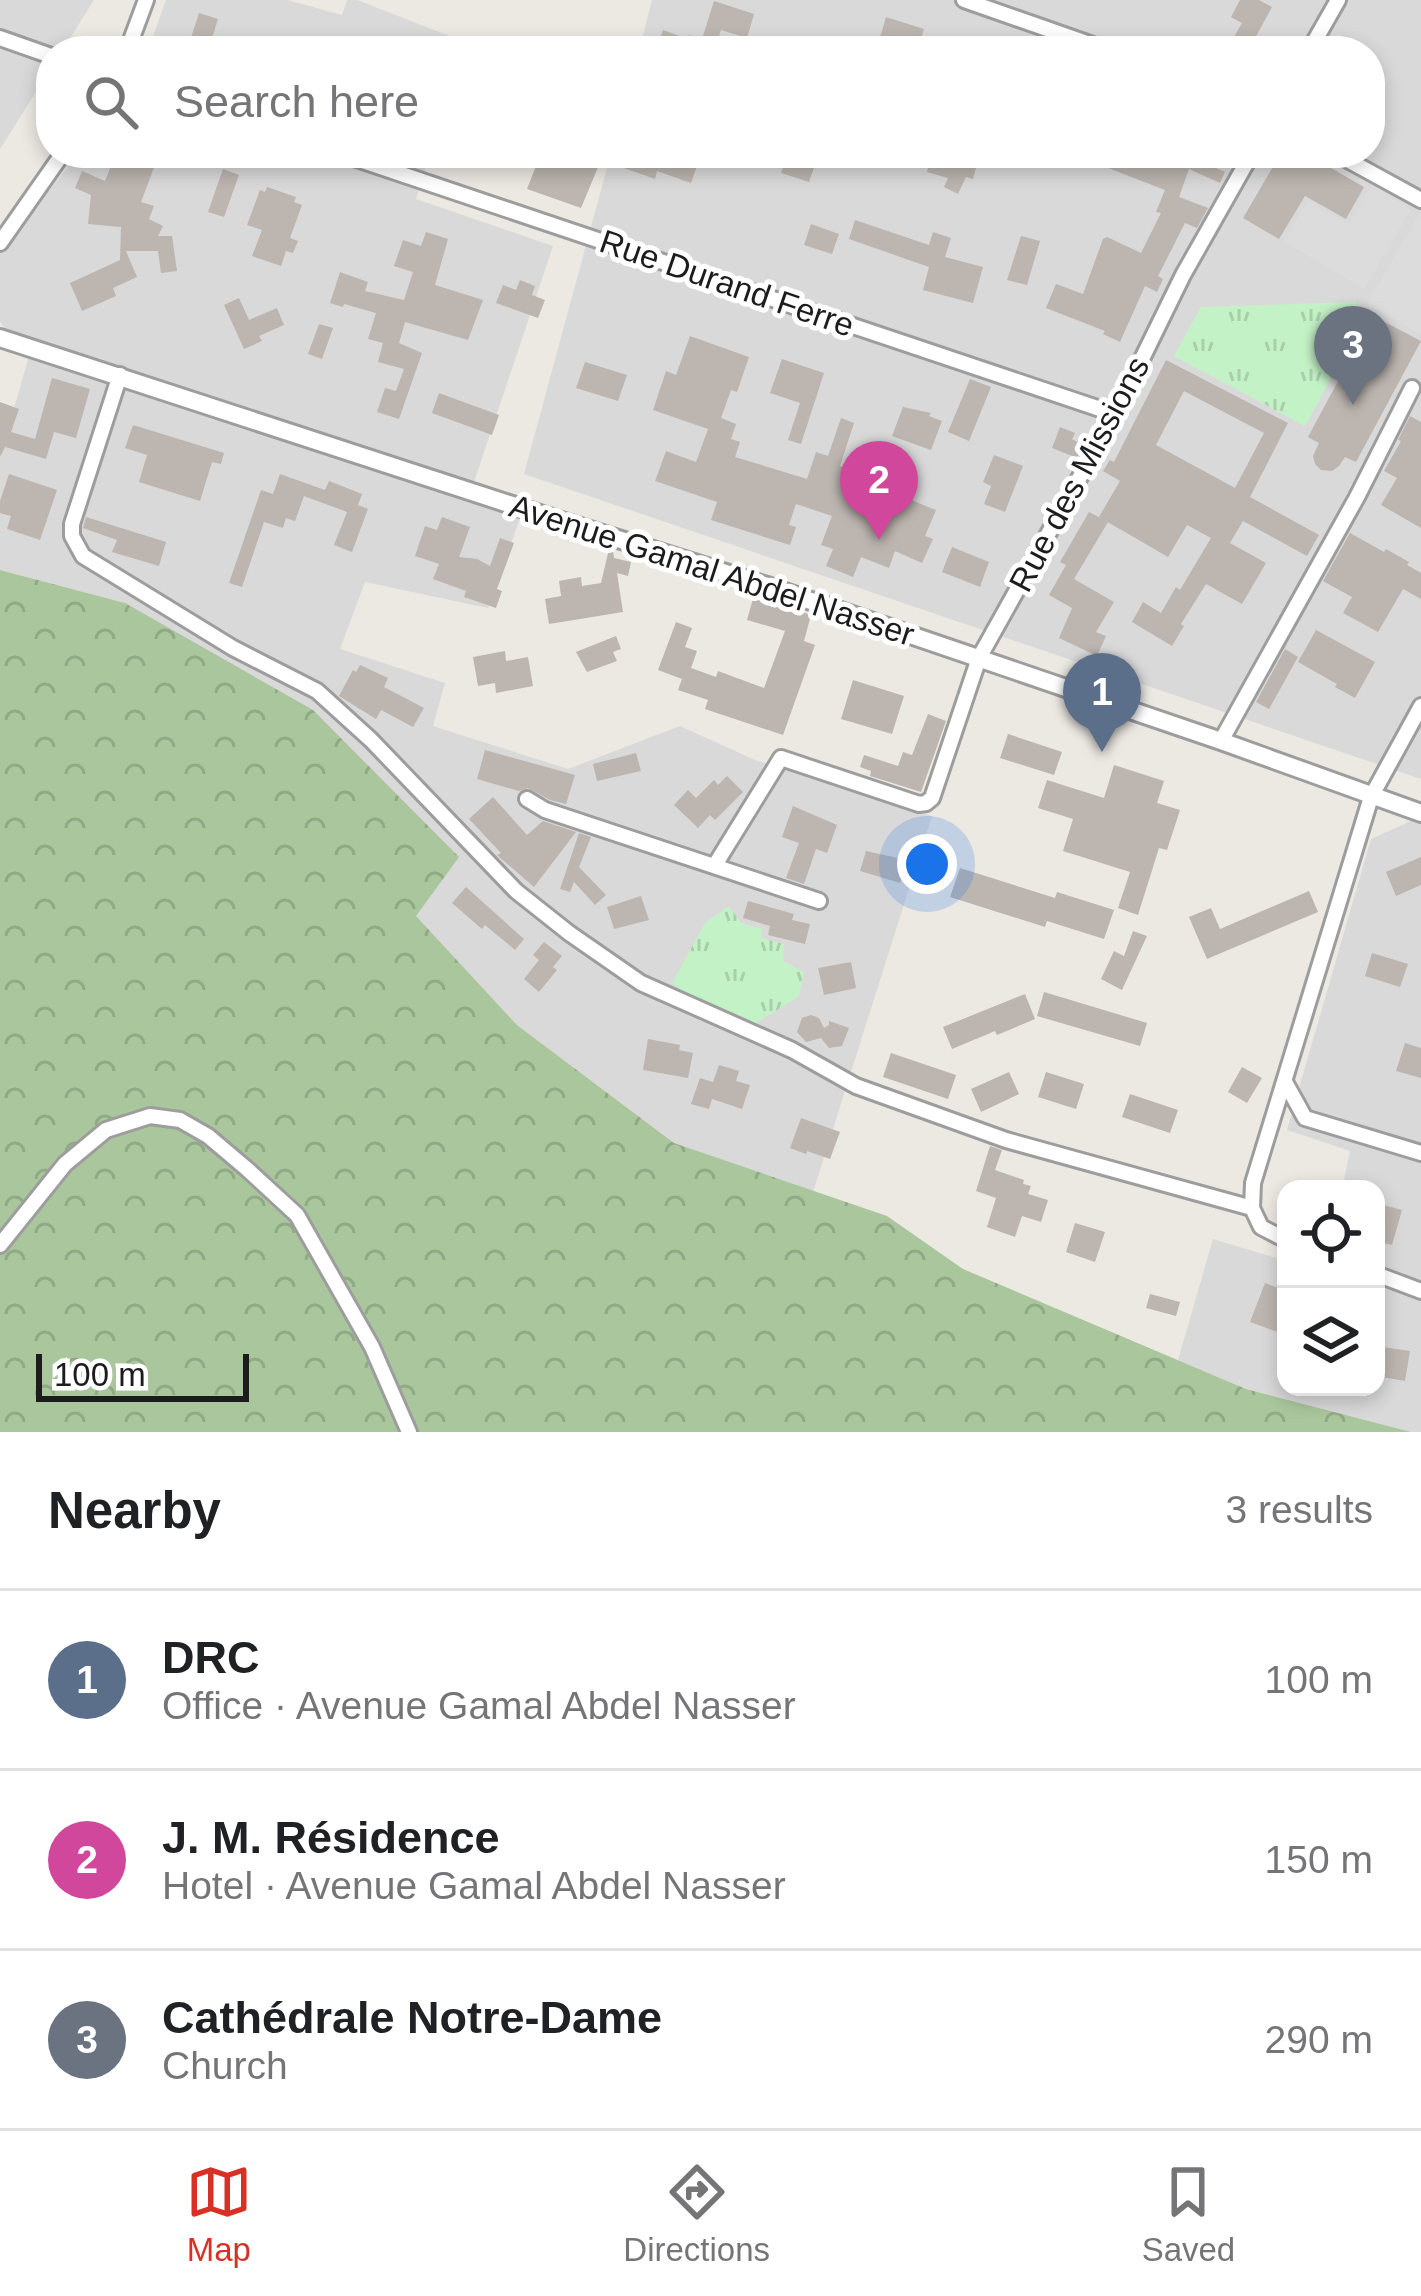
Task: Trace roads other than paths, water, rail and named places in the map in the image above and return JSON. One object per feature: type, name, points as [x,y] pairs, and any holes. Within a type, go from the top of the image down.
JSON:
[{"type":"street","points":[[133,36],[146,0]]},
{"type":"street","points":[[964,0],[1067,36]]},
{"type":"street","points":[[1319,36],[1339,0]]},
{"type":"street","points":[[0,38],[36,51]]},
{"type":"street","points":[[0,243],[52,168]]},
{"type":"street","name":"Rue Durand Ferre","points":[[384,168],[1115,414]]},
{"type":"street","name":"Rue des Missions","points":[[715,866],[781,758],[919,804],[932,797],[979,658],[1115,414],[1244,168]]},
{"type":"street","points":[[1362,168],[1421,200]]},
{"type":"street","name":"Avenue Gamal Abdel Nasser","points":[[0,338],[767,586],[1421,813]]},
{"type":"street","points":[[120,375],[72,524],[72,536],[83,556],[233,648],[317,691],[371,740],[516,891],[569,933],[641,982],[792,1051],[856,1086],[1006,1140],[1252,1208]]},
{"type":"street","points":[[1221,742],[1412,388]]},
{"type":"street","points":[[1277,1235],[1261,1227],[1252,1208],[1253,1183],[1371,797],[1421,706]]},
{"type":"street","points":[[526,799],[545,810],[819,901]]},
{"type":"street","points":[[1285,1082],[1305,1118],[1421,1153]]},
{"type":"street","points":[[0,1245],[64,1164],[106,1130],[150,1116],[180,1120],[208,1136],[297,1215],[372,1347],[409,1432]]},
{"type":"street","points":[[1385,1277],[1421,1291]]},
{"type":"place","name":"Cathédrale Notre-Dame","points":[[1353,405]]},
{"type":"place","name":"J. M. Résidence","points":[[879,540]]},
{"type":"place","name":"DRC","points":[[1102,752]]}]
